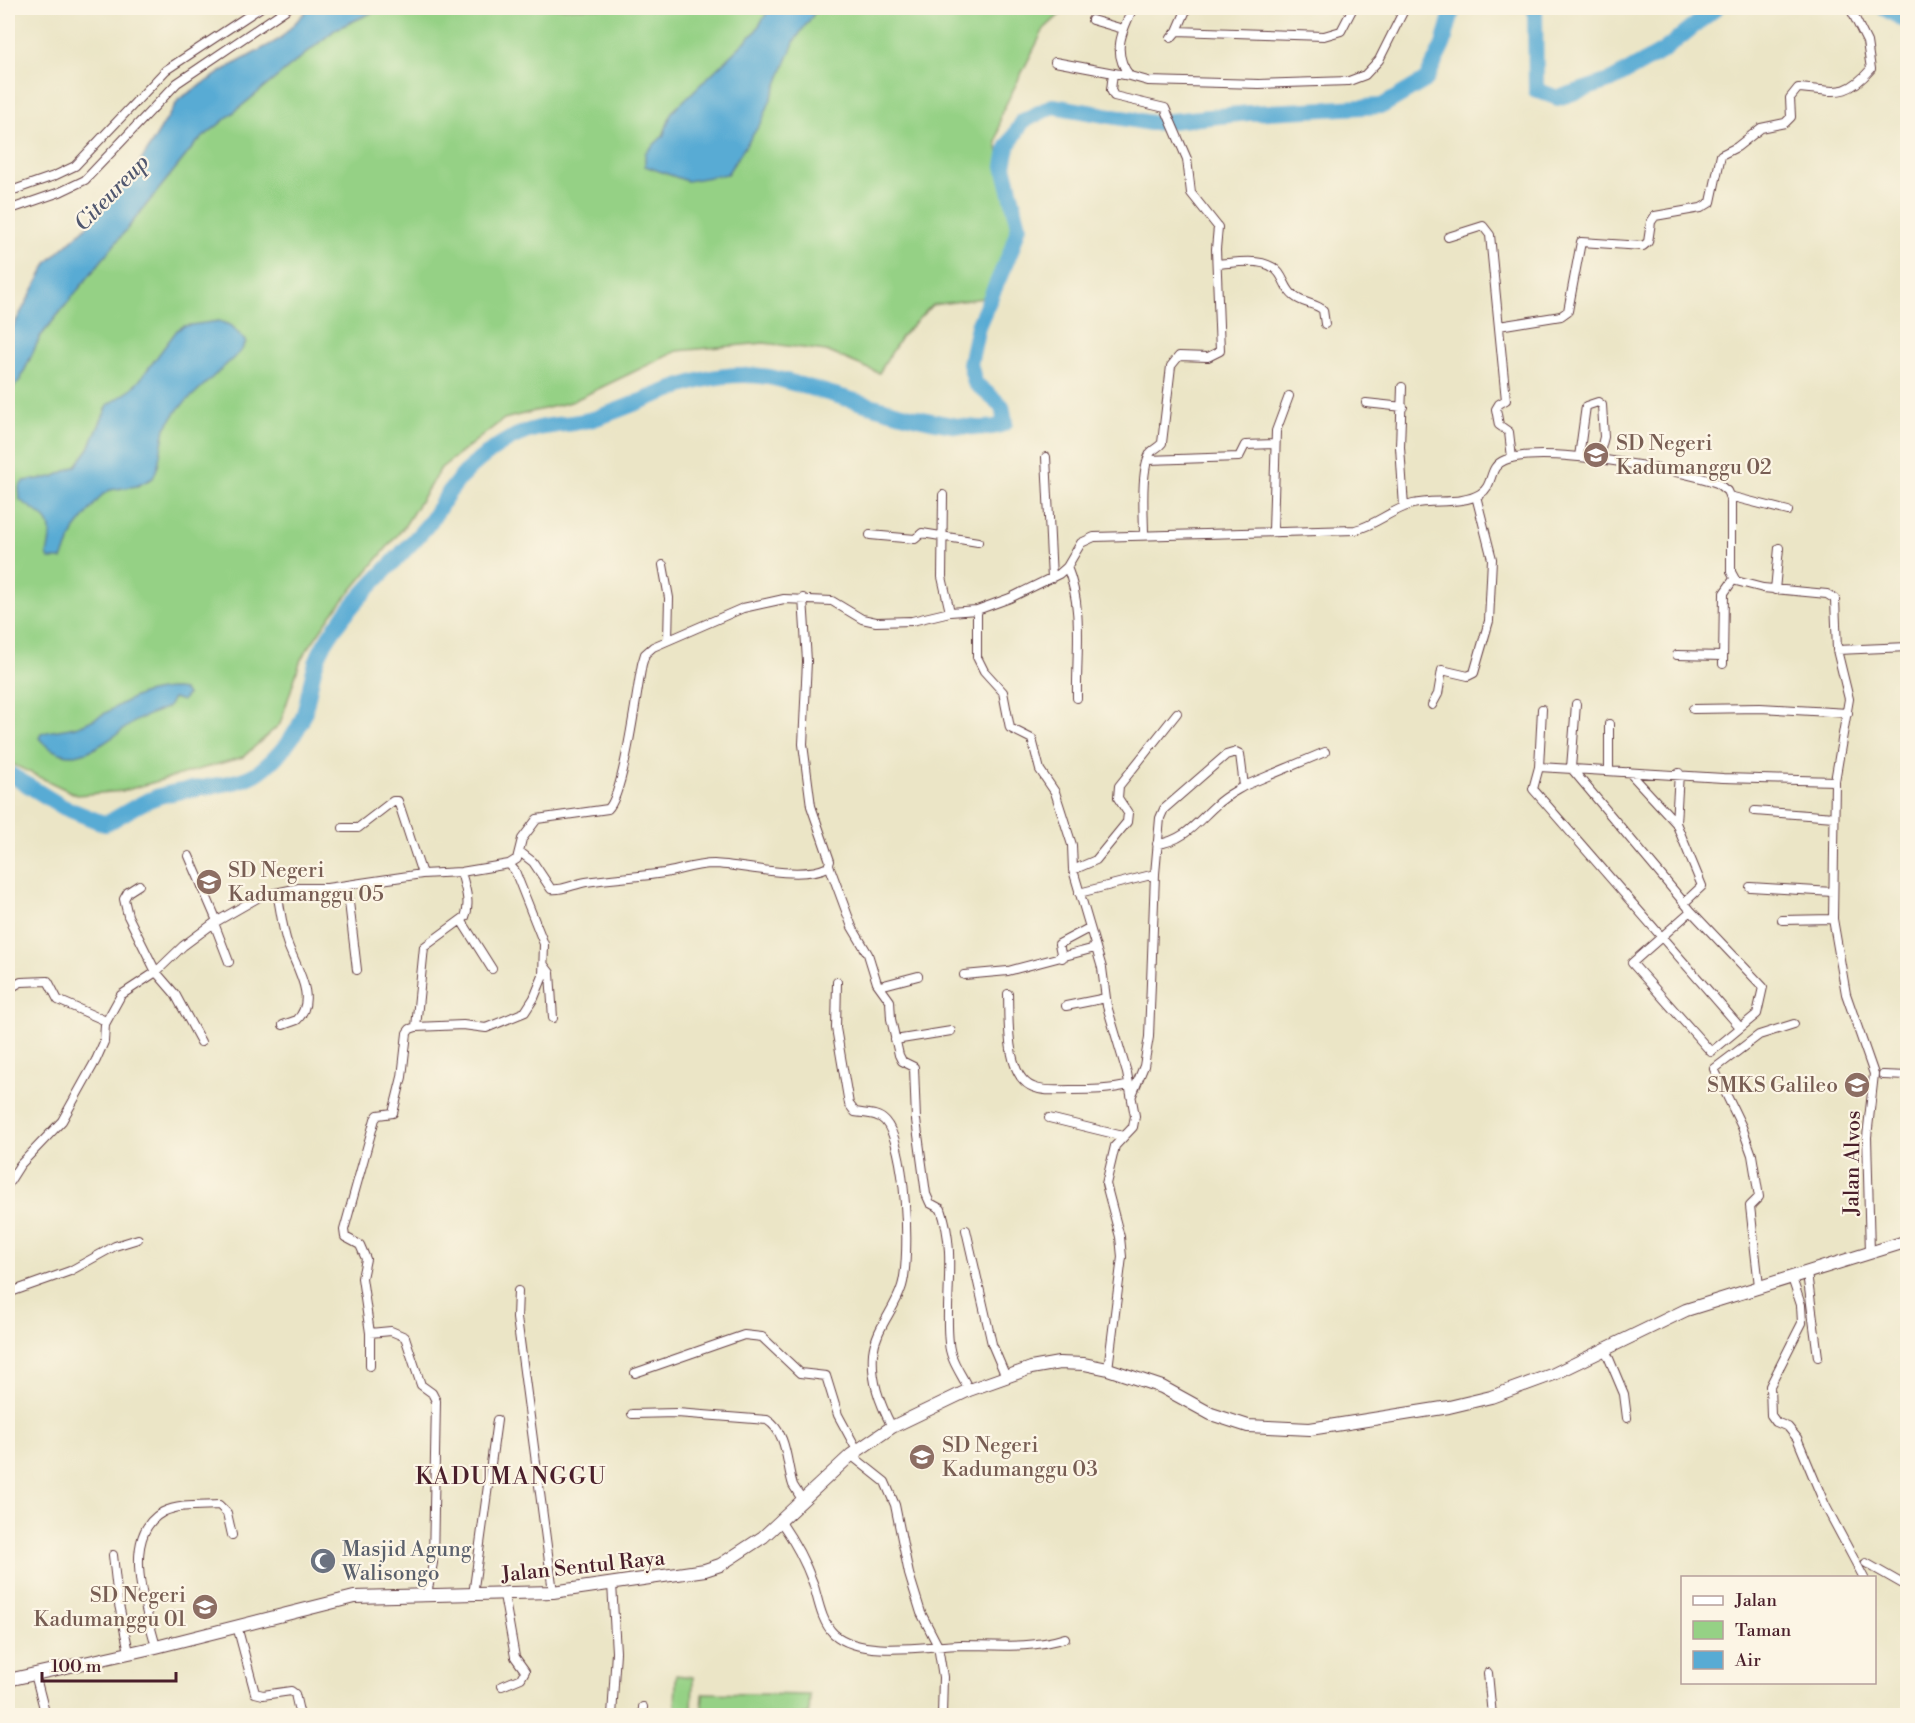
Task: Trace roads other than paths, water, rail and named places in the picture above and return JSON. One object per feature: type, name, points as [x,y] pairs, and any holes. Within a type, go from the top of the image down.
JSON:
[{"type":"main road","name":"Jalan Sentul Raya","points":[[8,1680],[156,1647],[354,1597],[553,1592],[671,1577],[720,1565],[758,1541],[854,1453],[892,1426],[969,1390],[1006,1377],[1059,1363],[1084,1364],[1108,1369],[1162,1387],[1211,1414],[1248,1426],[1310,1429],[1449,1407],[1491,1397],[1554,1374],[1686,1310],[1908,1241]]},
{"type":"street","points":[[8,192],[75,166],[166,70],[260,8]]},
{"type":"street","points":[[8,210],[60,192],[85,180],[177,83],[288,8]]},
{"type":"street","points":[[1130,76],[1119,55],[1124,29],[1133,8]]},
{"type":"street","points":[[1171,38],[1177,31],[1187,8]]},
{"type":"street","points":[[1177,31],[1324,36],[1341,31],[1353,8]]},
{"type":"street","points":[[1055,62],[1148,81],[1259,84],[1349,81],[1365,75],[1373,68],[1405,8]]},
{"type":"street","points":[[1499,326],[1566,314],[1570,309],[1581,242],[1646,245],[1651,222],[1655,216],[1701,208],[1711,202],[1720,156],[1737,147],[1761,128],[1785,123],[1791,117],[1790,98],[1798,88],[1840,93],[1861,80],[1871,69],[1870,51],[1850,8]]},
{"type":"street","points":[[1092,20],[1124,29]]},
{"type":"street","points":[[1113,73],[1111,90],[1114,96],[1165,108],[1187,159],[1191,193],[1218,227],[1220,351],[1214,357],[1186,355],[1176,358],[1168,383],[1162,443],[1151,453],[1148,460],[1143,501],[1144,535]]},
{"type":"street","points":[[1448,237],[1480,226],[1488,230],[1506,400],[1499,404],[1497,416],[1499,425],[1509,432],[1512,458]]},
{"type":"street","points":[[1217,264],[1256,263],[1272,266],[1293,295],[1306,304],[1321,307],[1325,324]]},
{"type":"street","points":[[1402,387],[1400,447],[1404,507]]},
{"type":"street","points":[[1273,531],[1275,444],[1278,421],[1289,396]]},
{"type":"street","points":[[1579,457],[1586,406],[1598,402],[1602,405],[1604,437],[1598,459]]},
{"type":"street","points":[[1366,403],[1403,407]]},
{"type":"street","points":[[1148,460],[1239,457],[1245,445],[1275,444]]},
{"type":"street","points":[[8,1184],[20,1165],[62,1121],[104,1042],[106,1021],[126,990],[156,972],[183,946],[215,922],[252,899],[299,888],[347,885],[422,873],[461,873],[509,864],[520,852],[522,839],[537,819],[601,811],[612,805],[629,739],[642,664],[645,654],[653,647],[757,603],[803,598],[832,601],[862,619],[876,622],[912,621],[950,612],[977,610],[1052,578],[1067,567],[1081,543],[1088,538],[1354,530],[1386,518],[1415,503],[1476,496],[1486,489],[1495,466],[1512,458],[1544,454],[1598,459],[1708,480],[1724,487],[1729,496],[1731,572],[1734,579],[1775,590],[1833,596],[1836,603],[1837,650],[1847,689],[1848,712],[1835,781],[1833,919],[1846,994],[1879,1074],[1908,1076]]},
{"type":"street","points":[[1046,458],[1052,578]]},
{"type":"street","points":[[944,495],[943,590],[950,612]]},
{"type":"street","points":[[1432,705],[1438,694],[1442,670],[1468,676],[1474,673],[1489,621],[1492,559],[1476,496]]},
{"type":"street","points":[[1729,496],[1788,511]]},
{"type":"street","points":[[870,535],[916,538],[922,533],[978,542]]},
{"type":"street","points":[[1775,590],[1779,548]]},
{"type":"street","points":[[663,565],[669,598],[668,640]]},
{"type":"street","points":[[1067,567],[1074,591],[1077,620],[1077,698]]},
{"type":"street","points":[[1677,655],[1723,660],[1724,592],[1734,579]]},
{"type":"street","points":[[803,598],[807,661],[803,744],[811,807],[852,927],[868,954],[880,986],[890,1001],[895,1040],[902,1061],[914,1067],[916,1120],[926,1194],[930,1203],[941,1209],[949,1236],[951,1260],[949,1344],[952,1358],[969,1390]]},
{"type":"street","points":[[977,610],[976,651],[978,661],[1003,692],[1009,725],[1032,739],[1040,770],[1058,801],[1072,845],[1073,870],[1104,976],[1107,998],[1132,1095],[1135,1121],[1133,1127],[1115,1146],[1106,1184],[1120,1237],[1122,1257],[1108,1369]]},
{"type":"street","points":[[1837,650],[1908,647]]},
{"type":"street","points":[[1576,704],[1571,768],[1691,911],[1763,987],[1757,1014],[1711,1052],[1632,963],[1691,911]]},
{"type":"street","points":[[1693,710],[1760,708],[1848,712]]},
{"type":"street","points":[[1542,709],[1539,767],[1533,789],[1740,1027]]},
{"type":"street","points":[[1073,870],[1096,860],[1127,822],[1128,813],[1118,798],[1119,786],[1177,713]]},
{"type":"street","points":[[1608,770],[1609,724]]},
{"type":"street","points":[[1132,1095],[1144,1066],[1149,1037],[1155,874],[1157,844],[1164,809],[1226,755],[1236,752],[1240,754],[1244,786]]},
{"type":"street","points":[[1157,844],[1176,841],[1200,822],[1216,804],[1244,786],[1325,752]]},
{"type":"street","points":[[1539,767],[1678,773],[1723,778],[1835,781]]},
{"type":"street","points":[[1629,772],[1676,823],[1702,886],[1684,903]]},
{"type":"street","points":[[1676,823],[1678,773]]},
{"type":"street","points":[[343,828],[358,828],[393,801],[398,801],[422,873]]},
{"type":"street","points":[[1755,812],[1834,817]]},
{"type":"street","points":[[520,852],[533,862],[550,889],[557,890],[583,882],[715,864],[763,871],[814,870],[829,865]]},
{"type":"street","points":[[189,856],[229,962]]},
{"type":"street","points":[[370,1366],[370,1333],[363,1297],[363,1270],[366,1259],[360,1245],[345,1237],[344,1230],[375,1119],[378,1115],[393,1113],[402,1077],[407,1033],[416,1027],[463,1025],[486,1028],[502,1023],[525,1012],[540,987],[544,965],[544,944],[515,871],[509,864]]},
{"type":"street","points":[[416,1027],[424,947],[465,917],[468,907],[461,873]]},
{"type":"street","points":[[1079,893],[1155,874]]},
{"type":"street","points":[[140,885],[128,892],[124,898],[125,906],[156,972],[176,994],[201,1042]]},
{"type":"street","points":[[347,885],[357,970]]},
{"type":"street","points":[[1750,887],[1833,892]]},
{"type":"street","points":[[277,893],[288,944],[302,979],[306,1004],[297,1020],[283,1025]]},
{"type":"street","points":[[1782,920],[1833,919]]},
{"type":"street","points":[[461,920],[492,969]]},
{"type":"street","points":[[1062,958],[1059,944],[1089,928]]},
{"type":"street","points":[[964,975],[1008,970],[1095,948]]},
{"type":"street","points":[[544,965],[550,973],[553,1018]]},
{"type":"street","points":[[880,986],[918,976]]},
{"type":"street","points":[[8,989],[21,982],[48,981],[58,1000],[106,1021]]},
{"type":"street","points":[[837,982],[836,1028],[849,1104],[855,1112],[879,1116],[887,1124],[899,1164],[906,1221],[907,1263],[903,1281],[878,1332],[873,1352],[876,1391],[892,1426]]},
{"type":"street","points":[[1008,994],[1010,1043],[1014,1064],[1018,1074],[1030,1086],[1045,1090],[1092,1090],[1129,1085]]},
{"type":"street","points":[[1066,1006],[1107,998]]},
{"type":"street","points":[[1759,1286],[1750,1206],[1759,1197],[1752,1155],[1742,1127],[1714,1069],[1759,1035],[1794,1024]]},
{"type":"street","points":[[895,1040],[951,1031]]},
{"type":"street","name":"Jalan Alvos","points":[[1870,1253],[1867,1137],[1879,1074]]},
{"type":"street","points":[[1049,1118],[1123,1136]]},
{"type":"street","points":[[966,1230],[993,1344],[1006,1377]]},
{"type":"street","points":[[8,1293],[92,1261],[115,1246],[138,1239]]},
{"type":"street","points":[[1807,1273],[1818,1357]]},
{"type":"street","points":[[1792,1278],[1801,1305],[1802,1323],[1770,1386],[1771,1415],[1773,1420],[1788,1427],[1797,1438],[1826,1504],[1863,1576]]},
{"type":"street","points":[[518,1291],[517,1318],[553,1592]]},
{"type":"street","points":[[370,1333],[391,1331],[405,1337],[421,1385],[432,1393],[436,1401],[433,1563],[427,1594]]},
{"type":"street","points":[[634,1373],[744,1335],[762,1337],[800,1373],[826,1376],[854,1453],[888,1486],[900,1525],[909,1574],[921,1613],[938,1646],[943,1677],[942,1716]]},
{"type":"street","points":[[1605,1348],[1624,1394],[1627,1418]]},
{"type":"street","points":[[632,1414],[677,1413],[767,1420],[774,1424],[782,1439],[794,1486],[803,1501]]},
{"type":"street","points":[[473,1595],[497,1420]]},
{"type":"street","points":[[156,1647],[138,1568],[139,1554],[146,1530],[163,1512],[177,1508],[219,1505],[227,1513],[232,1534]]},
{"type":"street","points":[[781,1522],[794,1540],[812,1581],[825,1621],[833,1633],[846,1641],[888,1648],[1037,1646],[1065,1638]]},
{"type":"street","points":[[113,1555],[118,1600],[129,1652]]},
{"type":"street","points":[[1866,1563],[1908,1587]]},
{"type":"street","points":[[612,1584],[616,1652],[612,1716]]},
{"type":"street","points":[[502,1686],[521,1678],[525,1671],[515,1657],[504,1595]]},
{"type":"street","points":[[237,1626],[255,1694],[263,1695],[291,1690],[295,1694],[300,1716]]},
{"type":"street","points":[[1488,1673],[1492,1716]]},
{"type":"street","points":[[35,1674],[46,1716]]},
{"type":"water","points":[[309,8],[382,8],[336,29],[196,143],[40,337],[20,380],[8,393],[8,336],[48,262],[86,227],[128,182],[179,99],[229,67],[280,39]]},
{"type":"water","points":[[770,8],[818,8],[795,40],[762,121],[727,174],[687,181],[645,166],[645,153],[663,136],[672,112],[755,32]]},
{"type":"water","points":[[219,321],[232,326],[246,342],[241,351],[179,408],[165,428],[158,466],[153,478],[137,486],[110,490],[102,495],[75,529],[62,559],[49,559],[47,554],[50,526],[43,516],[20,500],[19,487],[24,481],[53,477],[76,466],[89,448],[108,405],[139,381],[177,330],[184,326]]},
{"type":"water","points":[[176,689],[183,690],[187,695],[182,701],[173,698],[168,707],[138,720],[87,752],[75,755],[63,754],[51,749],[39,738],[46,732],[81,725],[136,696]]},
{"type":"waterway","points":[[8,773],[63,807],[105,824],[154,798],[238,781],[260,771],[280,753],[297,730],[304,714],[320,653],[346,613],[425,528],[450,491],[467,471],[501,444],[526,432],[593,419],[700,380],[745,375],[790,382],[928,420],[987,428],[1005,423],[1002,406],[975,383],[970,364],[978,326],[1011,251],[1019,226],[1004,166],[1008,146],[1023,121],[1053,106],[1151,123],[1249,113],[1382,106],[1426,80],[1443,45],[1453,8]]},
{"type":"waterway","points":[[1535,8],[1536,90],[1558,98],[1612,80],[1663,51],[1716,8]]},
{"type":"waterway","points":[[1884,8],[1908,22]]},
{"type":"place","name":"SD Negeri Kadumanggu 02","points":[[1596,455]]},
{"type":"place","name":"SD Negeri Kadumanggu 05","points":[[209,882]]},
{"type":"place","name":"SMKS Galileo","points":[[1857,1085]]},
{"type":"place","name":"SD Negeri Kadumanggu 03","points":[[922,1457]]},
{"type":"place","name":"Masjid Agung Walisongo","points":[[323,1561]]},
{"type":"place","name":"SD Negeri Kadumanggu 01","points":[[205,1607]]},
{"type":"district","name":"KADUMANGGU","points":[[511,1476]]},
{"type":"water label","name":"Citeureup","points":[[111,192]]}]
